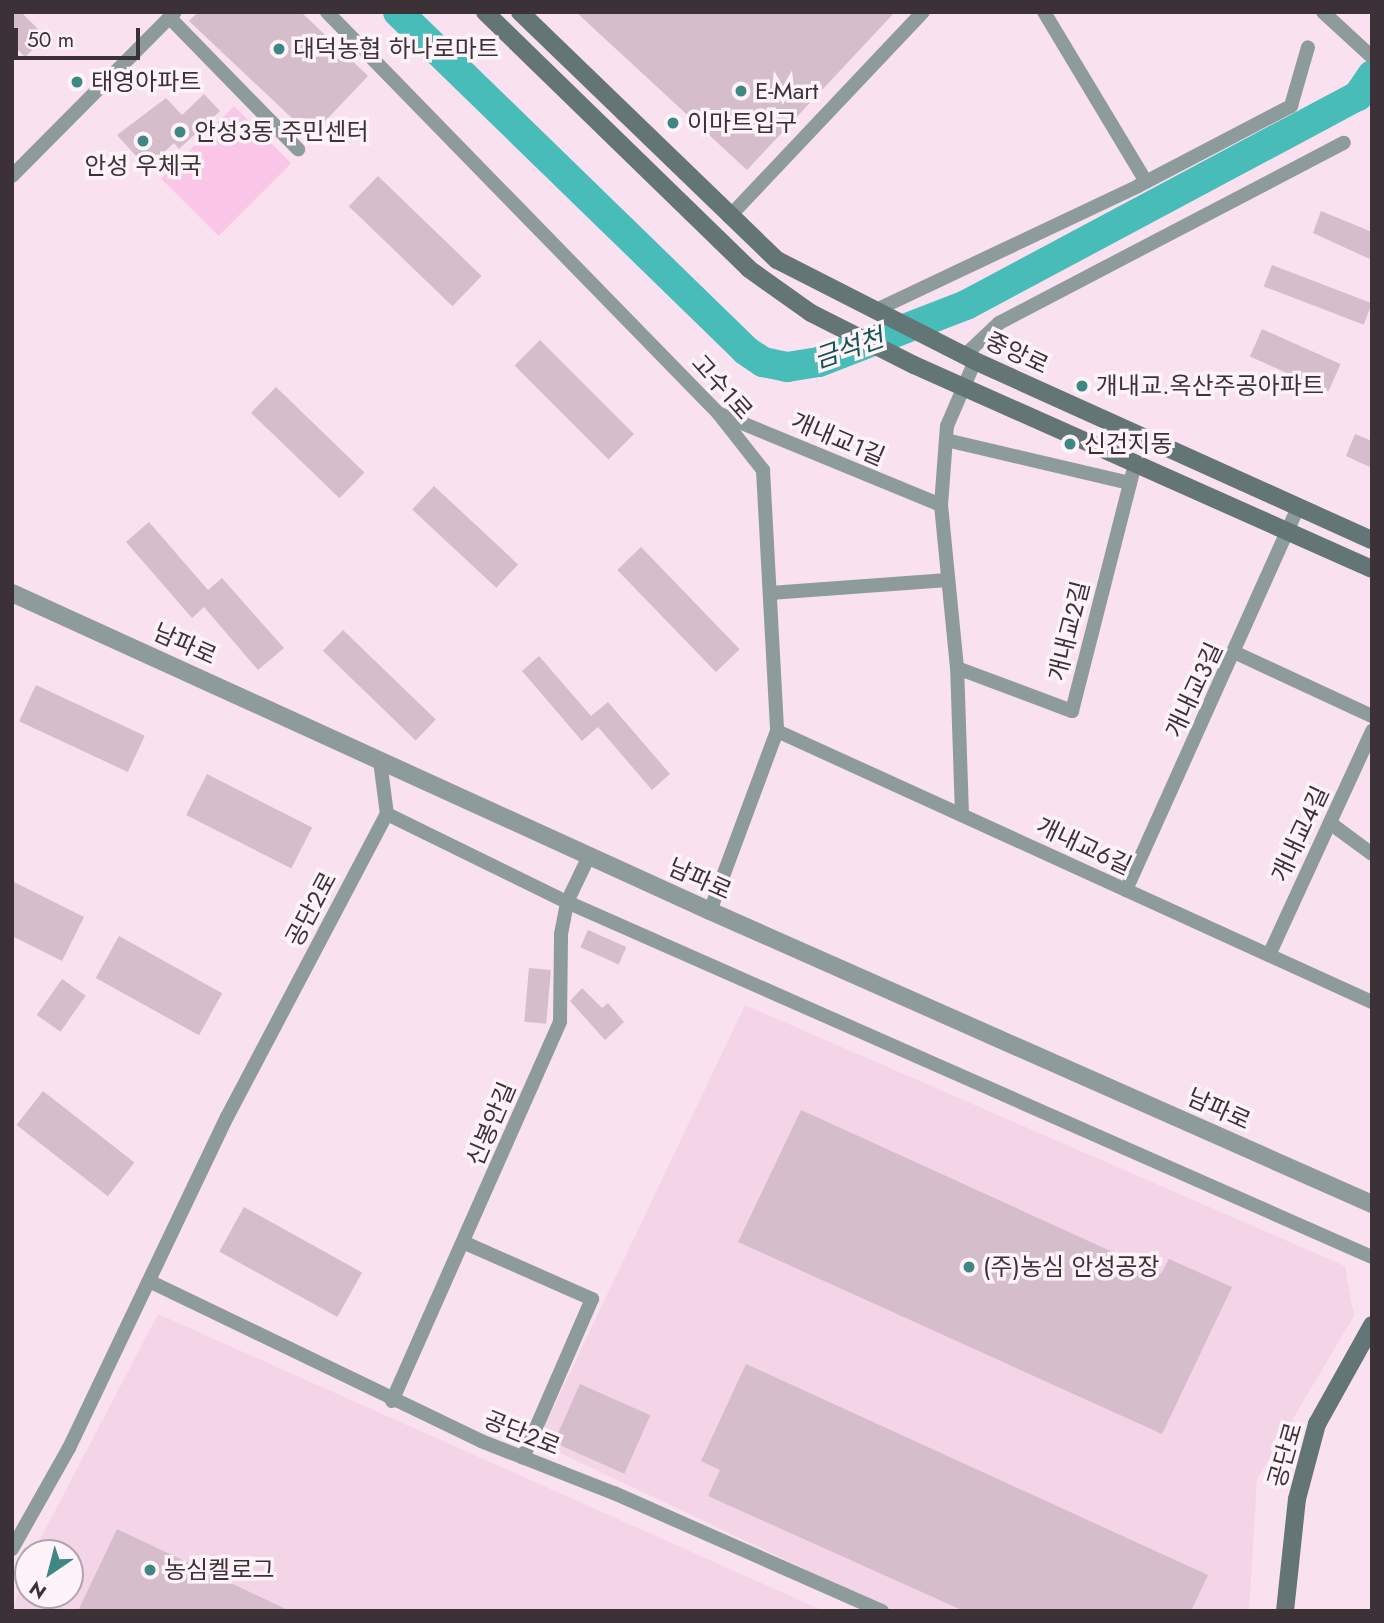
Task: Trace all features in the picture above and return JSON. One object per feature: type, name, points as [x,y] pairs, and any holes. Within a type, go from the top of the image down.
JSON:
[{"type":"main road","name":"중앙로","points":[[485,12],[749,269],[811,313],[914,365],[1372,569]]},
{"type":"main road","points":[[520,12],[729,218],[778,260],[970,359]]},
{"type":"main road","name":"중앙로","points":[[970,359],[1372,540]]},
{"type":"main road","name":"공단로","points":[[1285,1611],[1297,1499],[1317,1424],[1372,1325]]},
{"type":"street","name":"고수1로","points":[[327,12],[718,413],[763,470],[777,731],[710,911]]},
{"type":"street","points":[[729,218],[923,12]]},
{"type":"street","points":[[1044,12],[1146,182]]},
{"type":"street","points":[[1323,12],[1372,57]]},
{"type":"street","points":[[12,176],[172,15],[194,48],[298,149]]},
{"type":"street","points":[[874,311],[1146,182],[1292,106],[1308,47]]},
{"type":"street","name":"중앙로","points":[[970,359],[999,323],[1344,143]]},
{"type":"street","points":[[961,815],[957,668],[941,505],[947,426],[964,385],[970,359]]},
{"type":"street","name":"개내교1길","points":[[718,413],[941,505]]},
{"type":"street","points":[[946,440],[1130,483]]},
{"type":"street","name":"개내교2길","points":[[957,668],[1072,711],[1135,463]]},
{"type":"street","name":"개내교3길","points":[[1126,890],[1236,653],[1298,508]]},
{"type":"street","points":[[770,593],[948,580]]},
{"type":"street","name":"남파로","points":[[12,593],[710,911],[1372,1204]]},
{"type":"street","points":[[1236,653],[1372,716]]},
{"type":"street","name":"개내교6길","points":[[777,731],[1372,1002]]},
{"type":"street","name":"개내교4길","points":[[1269,955],[1372,731]]},
{"type":"street","points":[[380,761],[387,814],[567,902],[1372,1257]]},
{"type":"street","name":"공단2로","points":[[12,1549],[69,1448],[151,1282],[227,1117],[387,814]]},
{"type":"street","points":[[1330,823],[1372,854]]},
{"type":"street","name":"신봉안길","points":[[392,1401],[465,1242],[560,1021],[561,934],[567,902],[589,856]]},
{"type":"street","points":[[465,1242],[592,1299],[523,1458]]},
{"type":"street","name":"공단2로","points":[[151,1282],[392,1401],[883,1611]]},
{"type":"shaded area","points":[[234,106],[291,163],[218,236],[161,179]]},
{"type":"shaded area","points":[[745,1005],[1345,1266],[1354,1316],[1257,1479],[1249,1611],[894,1611],[537,1442]]},
{"type":"shaded area","points":[[158,1314],[824,1611],[12,1611],[14,1605],[14,1609],[84,1609],[84,1539],[40,1539]]},
{"type":"building","points":[[12,12],[21,12],[46,37],[25,57],[12,44]]},
{"type":"building","name":"대덕농협 하나로마트","points":[[198,12],[301,12],[368,76],[311,136],[189,21]]},
{"type":"building","name":"E-Mart","points":[[576,12],[895,12],[747,170]]},
{"type":"building","points":[[204,94],[220,111],[179,149],[174,143],[147,168],[117,135],[166,98],[182,115]]},
{"type":"building","points":[[378,176],[482,276],[452,306],[349,206]]},
{"type":"building","points":[[1321,211],[1372,232],[1372,260],[1313,233]]},
{"type":"building","points":[[1272,265],[1372,303],[1364,325],[1264,286]]},
{"type":"building","points":[[1262,329],[1341,364],[1328,391],[1250,356]]},
{"type":"building","points":[[540,340],[634,434],[609,460],[515,365]]},
{"type":"building","points":[[276,387],[364,472],[339,498],[251,413]]},
{"type":"building","points":[[1355,434],[1372,441],[1372,468],[1346,456]]},
{"type":"building","points":[[434,486],[518,564],[496,588],[412,509]]},
{"type":"building","points":[[149,522],[208,590],[222,578],[284,648],[258,670],[204,607],[192,618],[126,542]]},
{"type":"building","points":[[641,547],[740,649],[716,672],[617,570]]},
{"type":"building","points":[[343,630],[436,720],[416,740],[323,651]]},
{"type":"building","points":[[539,656],[591,716],[608,702],[670,774],[652,790],[598,727],[582,741],[522,671]]},
{"type":"building","points":[[36,685],[145,736],[128,772],[19,721]]},
{"type":"building","points":[[207,774],[312,828],[291,869],[186,815]]},
{"type":"building","points":[[12,881],[84,917],[62,961],[12,936]]},
{"type":"building","points":[[588,930],[626,947],[619,964],[580,947]]},
{"type":"building","points":[[119,936],[222,993],[199,1035],[96,978]]},
{"type":"building","points":[[529,968],[551,970],[546,1024],[524,1022]]},
{"type":"building","points":[[62,979],[86,996],[61,1032],[37,1015]]},
{"type":"building","points":[[582,988],[602,1008],[608,1003],[624,1022],[605,1040],[570,1001]]},
{"type":"building","points":[[43,1091],[134,1162],[108,1196],[17,1125]]},
{"type":"building","name":"(주)농심 안성공장","points":[[801,1110],[1161,1274],[1169,1259],[1232,1287],[1162,1434],[738,1242]]},
{"type":"building","points":[[244,1207],[362,1272],[337,1317],[219,1252]]},
{"type":"building","points":[[746,1364],[1208,1575],[1191,1611],[964,1611],[708,1496],[720,1470],[701,1461]]},
{"type":"building","points":[[580,1384],[650,1415],[624,1474],[554,1442]]},
{"type":"building","name":"농심켈로그","points":[[117,1529],[290,1611],[78,1611],[84,1609],[84,1598]]},
{"type":"waterway","name":"금석천","points":[[398,12],[745,350],[763,362],[787,367],[819,362],[966,305],[1358,96],[1372,75]]},
{"type":"place","name":"대덕농협 하나로마트","points":[[279,49]]},
{"type":"place","name":"태영아파트","points":[[77,82]]},
{"type":"place","name":"E-Mart","points":[[741,91]]},
{"type":"place","name":"이마트입구","points":[[673,123]]},
{"type":"place","name":"안성3동 주민센터","points":[[180,132]]},
{"type":"place","name":"안성 우체국","points":[[143,141]]},
{"type":"place","name":"개내교.옥산주공아파트","points":[[1082,386]]},
{"type":"place","name":"신건지동","points":[[1070,444]]},
{"type":"place","name":"(주)농심 안성공장","points":[[969,1267]]},
{"type":"place","name":"농심켈로그","points":[[150,1570]]}]
